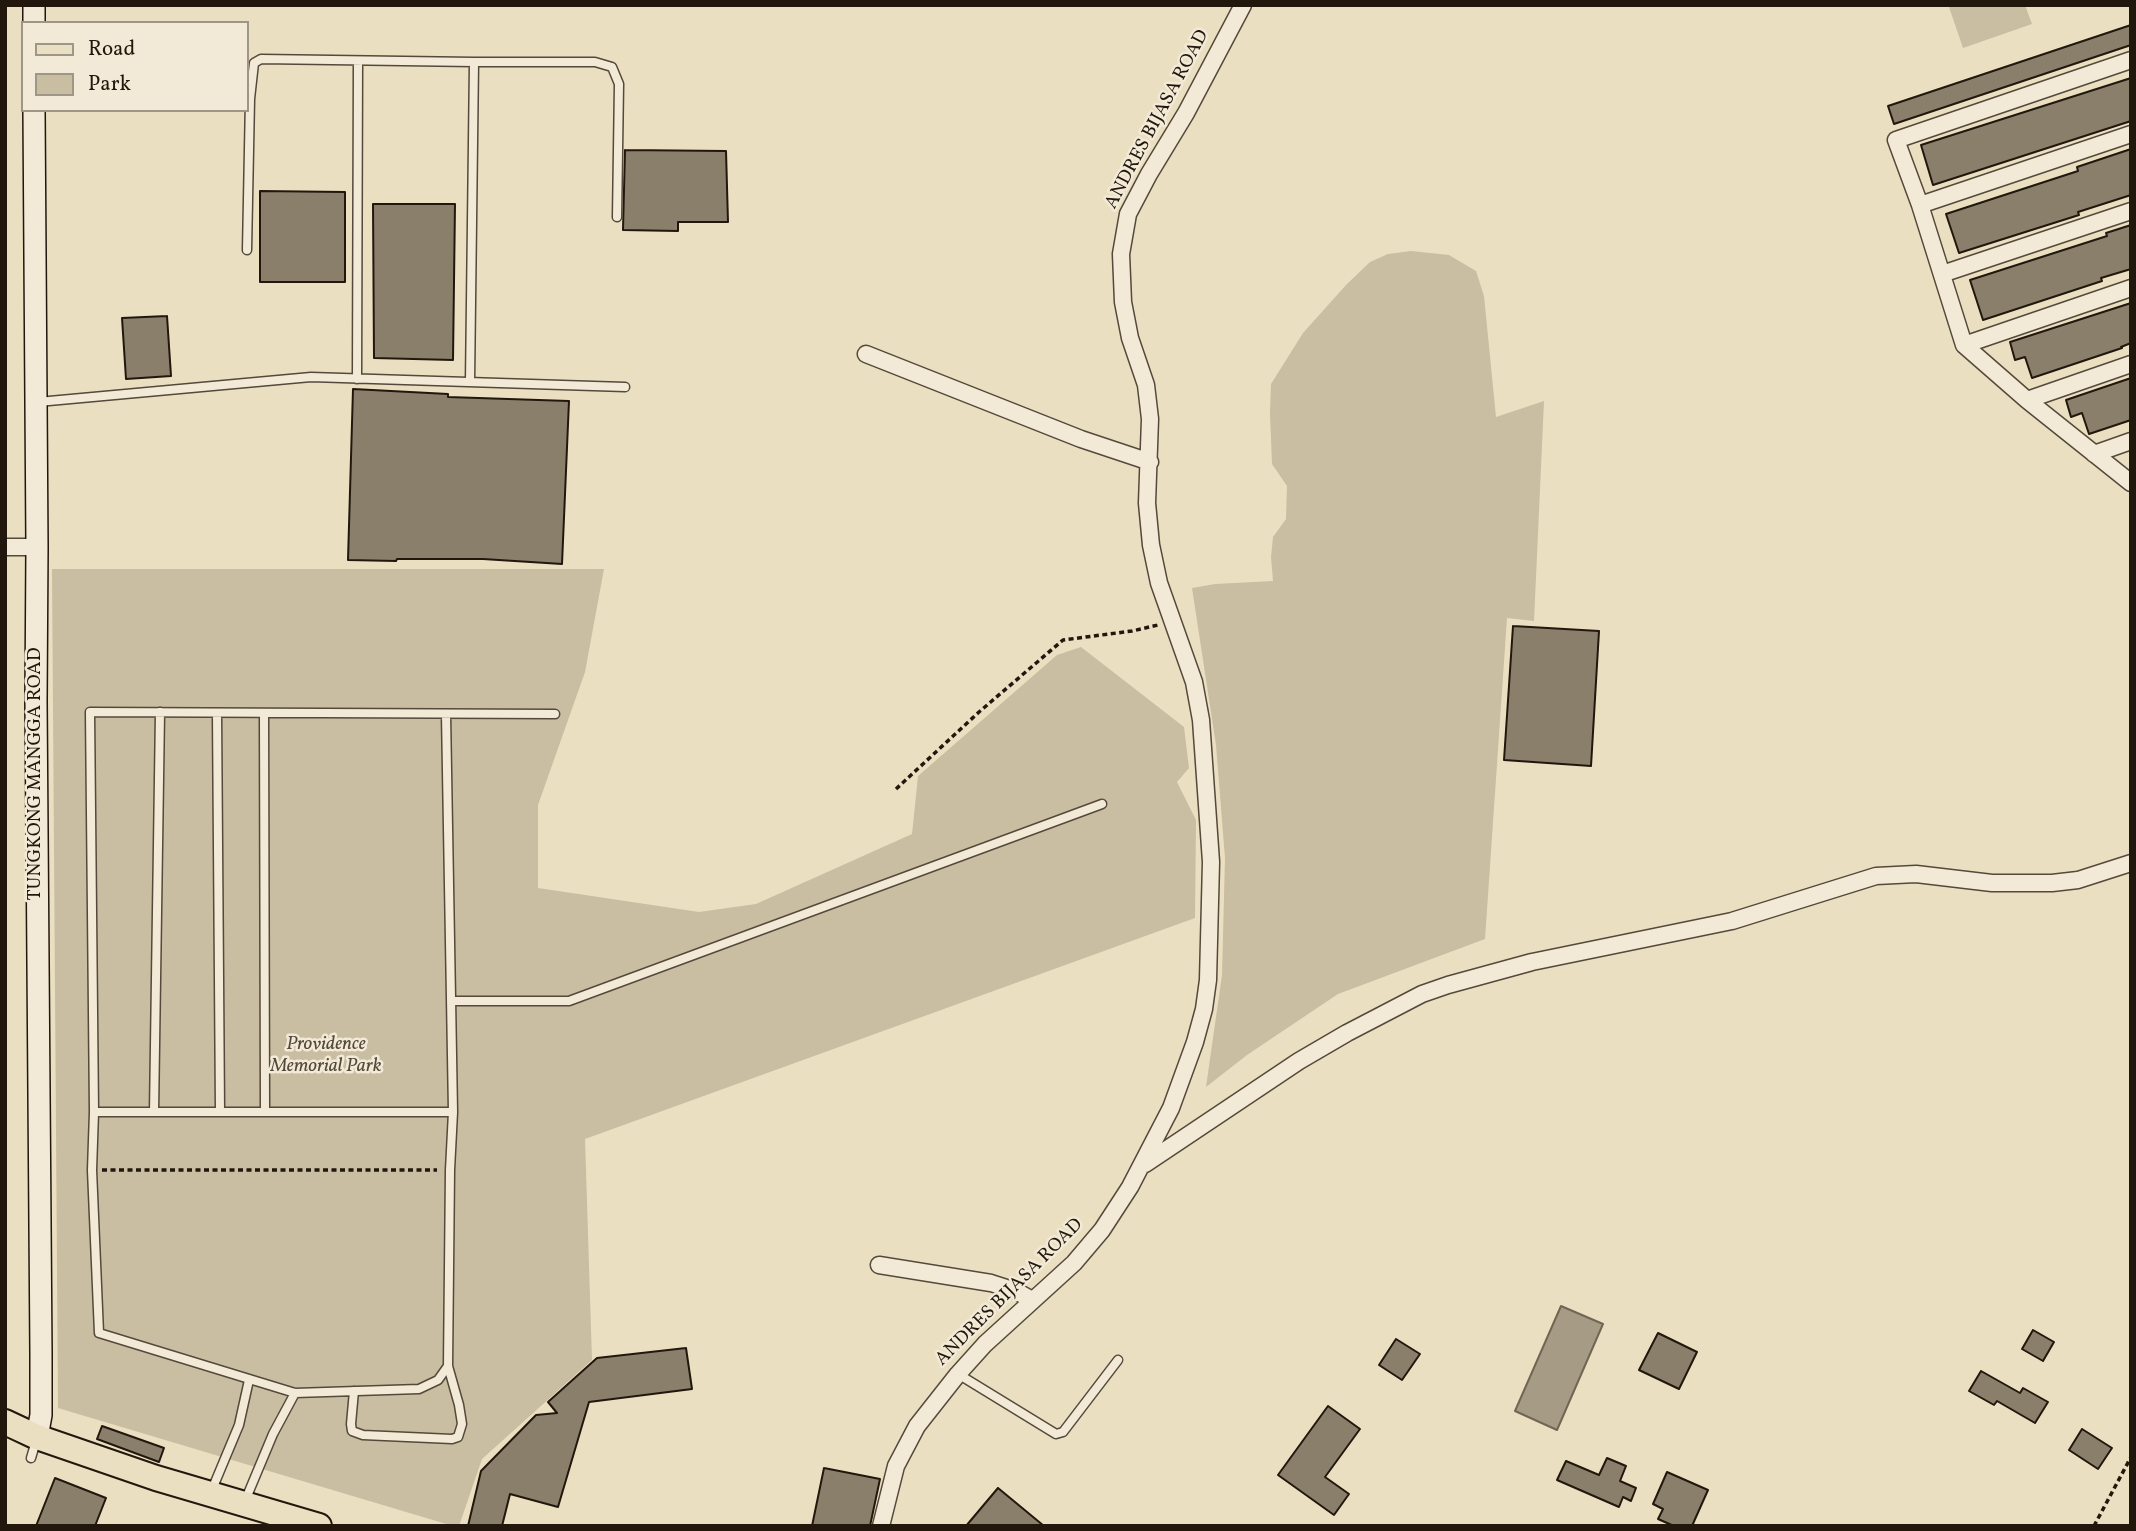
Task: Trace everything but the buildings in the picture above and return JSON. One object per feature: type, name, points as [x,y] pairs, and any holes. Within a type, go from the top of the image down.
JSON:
[{"type":"main road","points":[[5,1422],[34,1448],[156,1478],[319,1526]]},
{"type":"street","name":"ANDRES BIJASA ROAD","points":[[881,1526],[896,1466],[917,1426],[985,1344],[1074,1263],[1102,1230],[1143,1166],[1183,1079],[1195,1042],[1208,980],[1211,862],[1201,720],[1194,682],[1160,583],[1151,545],[1147,503],[1150,419],[1146,385],[1130,338],[1123,302],[1121,254],[1128,214],[1186,113],[1243,5]]},
{"type":"street","points":[[2131,60],[1896,140],[1920,205],[1964,345],[2027,400],[2131,483]]},
{"type":"street","name":"TUNGKONG MANGGA ROAD","points":[[34,112],[41,1415],[34,1448]]},
{"type":"street","points":[[1920,205],[2131,134]]},
{"type":"street","points":[[1942,274],[2131,211]]},
{"type":"street","points":[[1964,345],[2131,288]]},
{"type":"street","points":[[866,354],[1081,439],[1150,461]]},
{"type":"street","points":[[2027,400],[2131,364]]},
{"type":"street","points":[[2094,453],[2131,440]]},
{"type":"street","points":[[5,547],[37,547]]},
{"type":"street","points":[[1143,1166],[1299,1061],[1411,999],[1448,985],[1532,962],[1743,918],[1876,876],[1916,874],[1992,883],[2052,883],[2078,880],[2131,863]]},
{"type":"street","points":[[879,1265],[992,1283],[1032,1300]]},
{"type":"lane","points":[[247,250],[250,99],[254,63],[261,59],[595,62],[612,67],[619,84],[617,217]]},
{"type":"lane","points":[[358,61],[358,379]]},
{"type":"lane","points":[[470,382],[474,62]]},
{"type":"lane","points":[[35,402],[311,377],[625,387]]},
{"type":"lane","points":[[449,1367],[438,1380],[419,1389],[295,1393],[99,1333],[92,1170],[94,1112],[90,712],[555,714]]},
{"type":"lane","points":[[154,1112],[160,712]]},
{"type":"lane","points":[[217,713],[219,1112]]},
{"type":"lane","points":[[264,713],[265,1112]]},
{"type":"lane","points":[[354,1391],[352,1431],[363,1435],[452,1440],[458,1437],[462,1424],[449,1367],[453,1112],[446,714]]},
{"type":"lane","points":[[451,1001],[569,1001],[1102,804]]},
{"type":"lane","points":[[94,1112],[453,1112]]},
{"type":"lane","points":[[958,1374],[1056,1434],[1063,1432],[1118,1360]]},
{"type":"lane","points":[[210,1494],[239,1425],[249,1380]]},
{"type":"lane","points":[[243,1504],[273,1434],[295,1393]]},
{"type":"path","points":[[897,789],[979,712],[1063,640],[1132,631],[1173,622]]},
{"type":"path","points":[[92,1170],[450,1170]]},
{"type":"path","points":[[2094,1526],[2131,1457]]},
{"type":"green space","points":[[2025,5],[2032,24],[1963,48],[1949,7]]},
{"type":"green space","points":[[1411,251],[1449,255],[1476,271],[1484,296],[1496,417],[1544,401],[1534,621],[1507,618],[1485,939],[1338,994],[1247,1055],[1206,1087],[1222,975],[1225,858],[1216,745],[1192,588],[1273,581],[1273,537],[1286,519],[1287,486],[1272,464],[1271,384],[1303,333],[1370,262],[1388,254]]},
{"type":"green space","name":"Providence Memorial Park","points":[[52,569],[604,569],[585,672],[538,805],[538,888],[699,912],[756,904],[912,834],[918,776],[1057,655],[1081,647],[1184,727],[1189,768],[1177,782],[1196,820],[1195,918],[585,1139],[592,1360],[482,1459],[459,1526],[58,1408]]},
{"type":"shaded area","points":[[1561,1306],[1603,1324],[1557,1430],[1515,1411]]}]
